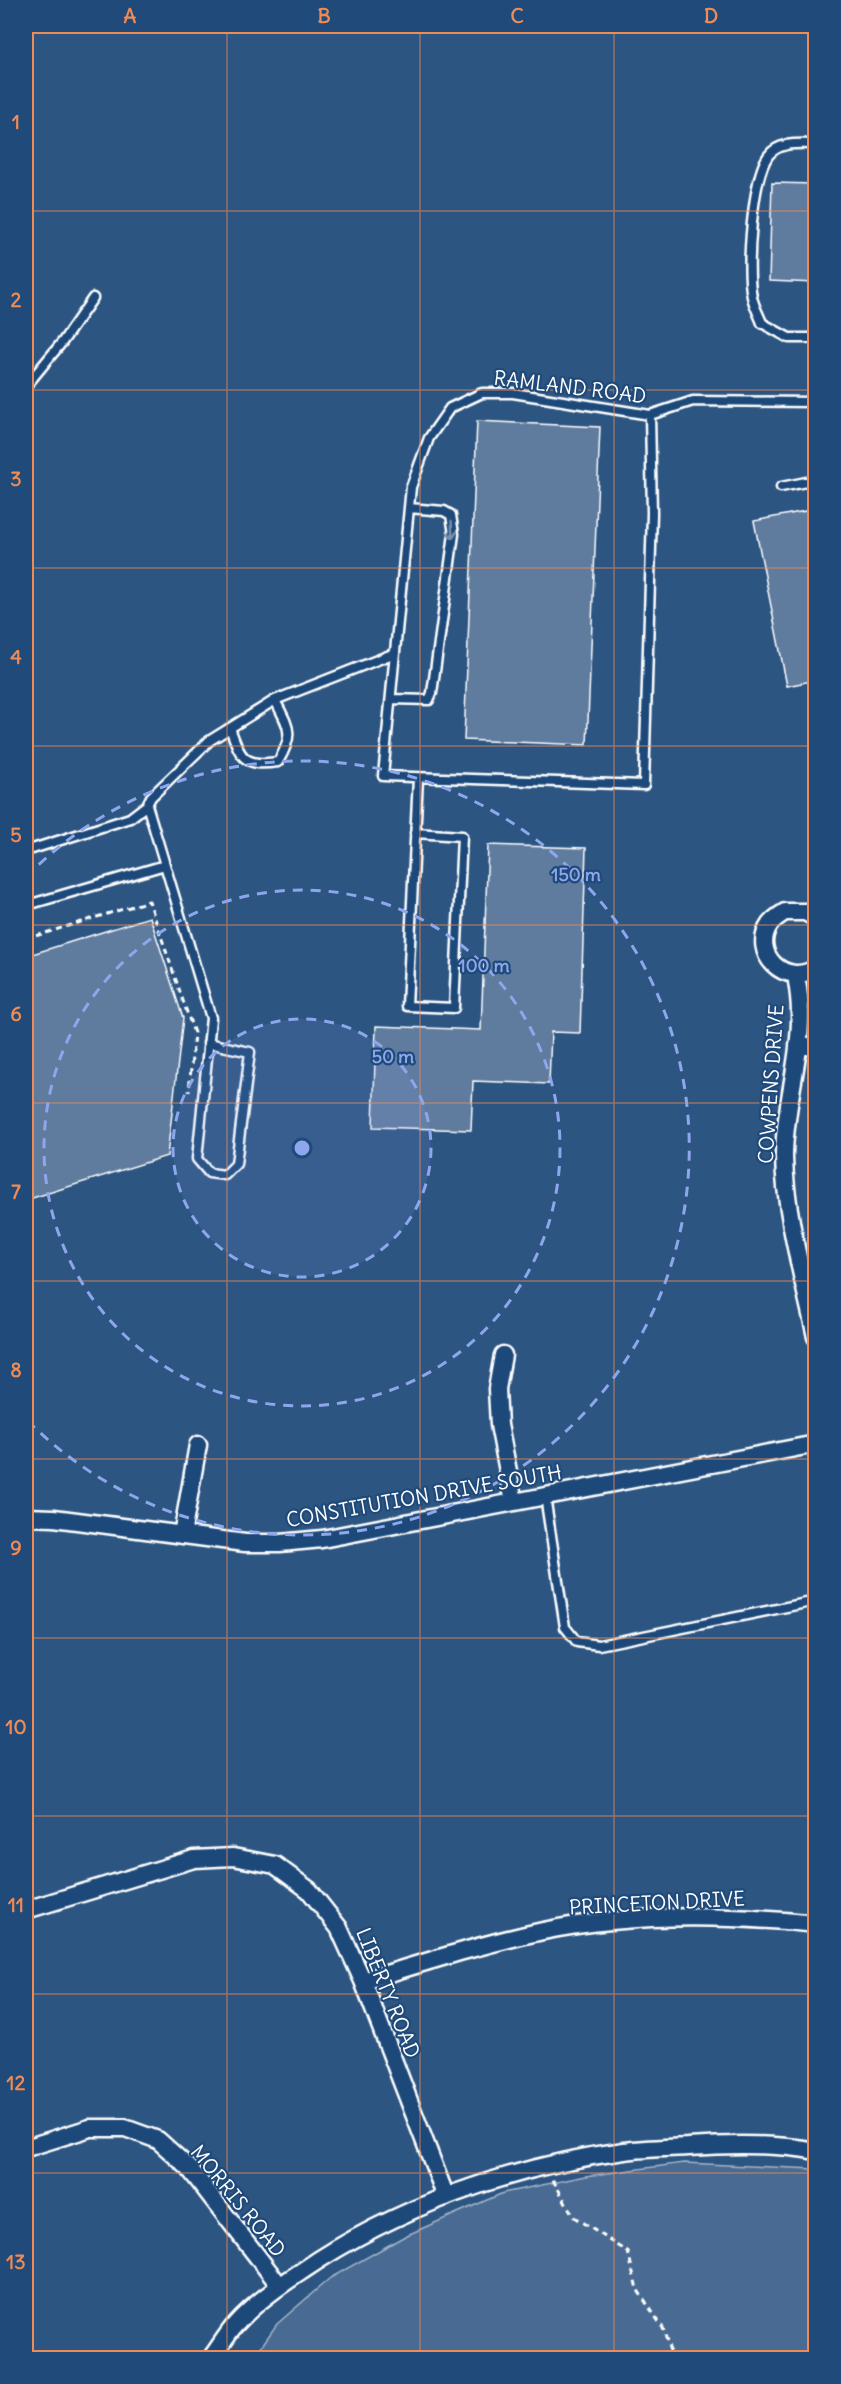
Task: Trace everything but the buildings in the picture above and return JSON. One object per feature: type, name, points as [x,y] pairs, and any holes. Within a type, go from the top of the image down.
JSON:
[{"type":"street","points":[[816,918],[805,912],[785,912],[770,924],[765,942],[768,959],[784,973],[796,975],[808,973],[816,968]]},
{"type":"street","name":"COWPENS DRIVE","points":[[796,975],[800,1011],[798,1045],[786,1121],[784,1159],[789,1207],[816,1337]]},
{"type":"street","points":[[798,1045],[816,1047]]},
{"type":"street","points":[[503,1355],[497,1389],[499,1425],[514,1502]]},
{"type":"street","name":"CONSTITUTION DRIVE SOUTH","points":[[26,1517],[54,1518],[244,1543],[280,1543],[322,1539],[816,1444]]},
{"type":"street","points":[[182,1535],[198,1445]]},
{"type":"street","name":"LIBERTY ROAD","points":[[26,1910],[194,1859],[233,1857],[275,1865],[309,1890],[339,1928],[363,1982],[446,2198]]},
{"type":"street","name":"PRINCETON DRIVE","points":[[363,1982],[463,1950],[544,1930],[598,1923],[693,1918],[763,1919],[816,1924]]},
{"type":"street","name":"MORRIS ROAD","points":[[26,2148],[90,2128],[125,2128],[158,2140],[189,2168],[280,2286]]},
{"type":"street","points":[[211,2358],[235,2325],[280,2286],[336,2249],[378,2227],[446,2198],[545,2165],[626,2150],[706,2145],[799,2147],[816,2151]]},
{"type":"lane","points":[[816,144],[785,144],[769,155],[758,182],[750,234],[752,296],[762,323],[789,338],[816,338]]},
{"type":"lane","points":[[26,386],[63,341],[93,298]]},
{"type":"lane","name":"RAMLAND ROAD","points":[[418,778],[383,776],[411,487],[429,438],[450,408],[482,393],[513,393],[650,415],[693,401],[816,402]]},
{"type":"lane","points":[[415,833],[462,836],[454,1008],[407,1006],[415,833],[418,778],[644,785],[652,513],[650,415]]},
{"type":"lane","points":[[781,488],[816,480]]},
{"type":"lane","points":[[391,699],[429,700],[432,693],[454,534],[451,515],[444,511],[409,508]]},
{"type":"lane","points":[[26,851],[130,818],[147,805],[151,797],[209,741],[275,700],[395,653]]},
{"type":"lane","points":[[230,728],[240,754],[258,765],[278,762],[288,744],[289,726],[275,700]]},
{"type":"lane","points":[[147,805],[211,1018],[208,1043],[197,1159],[209,1173],[225,1175],[236,1164],[250,1052],[208,1043]]},
{"type":"lane","points":[[26,903],[31,904],[165,866]]},
{"type":"lane","points":[[545,1496],[565,1627],[577,1642],[599,1646],[816,1601]]},
{"type":"path","points":[[26,939],[149,901],[194,1033],[189,1100]]},
{"type":"path","points":[[545,2165],[574,2217],[628,2252],[637,2289],[663,2328],[672,2358]]},
{"type":"shaded area","points":[[684,2163],[815,2169],[815,2358],[253,2358],[277,2324],[330,2278],[405,2236],[503,2193],[586,2176]]}]
